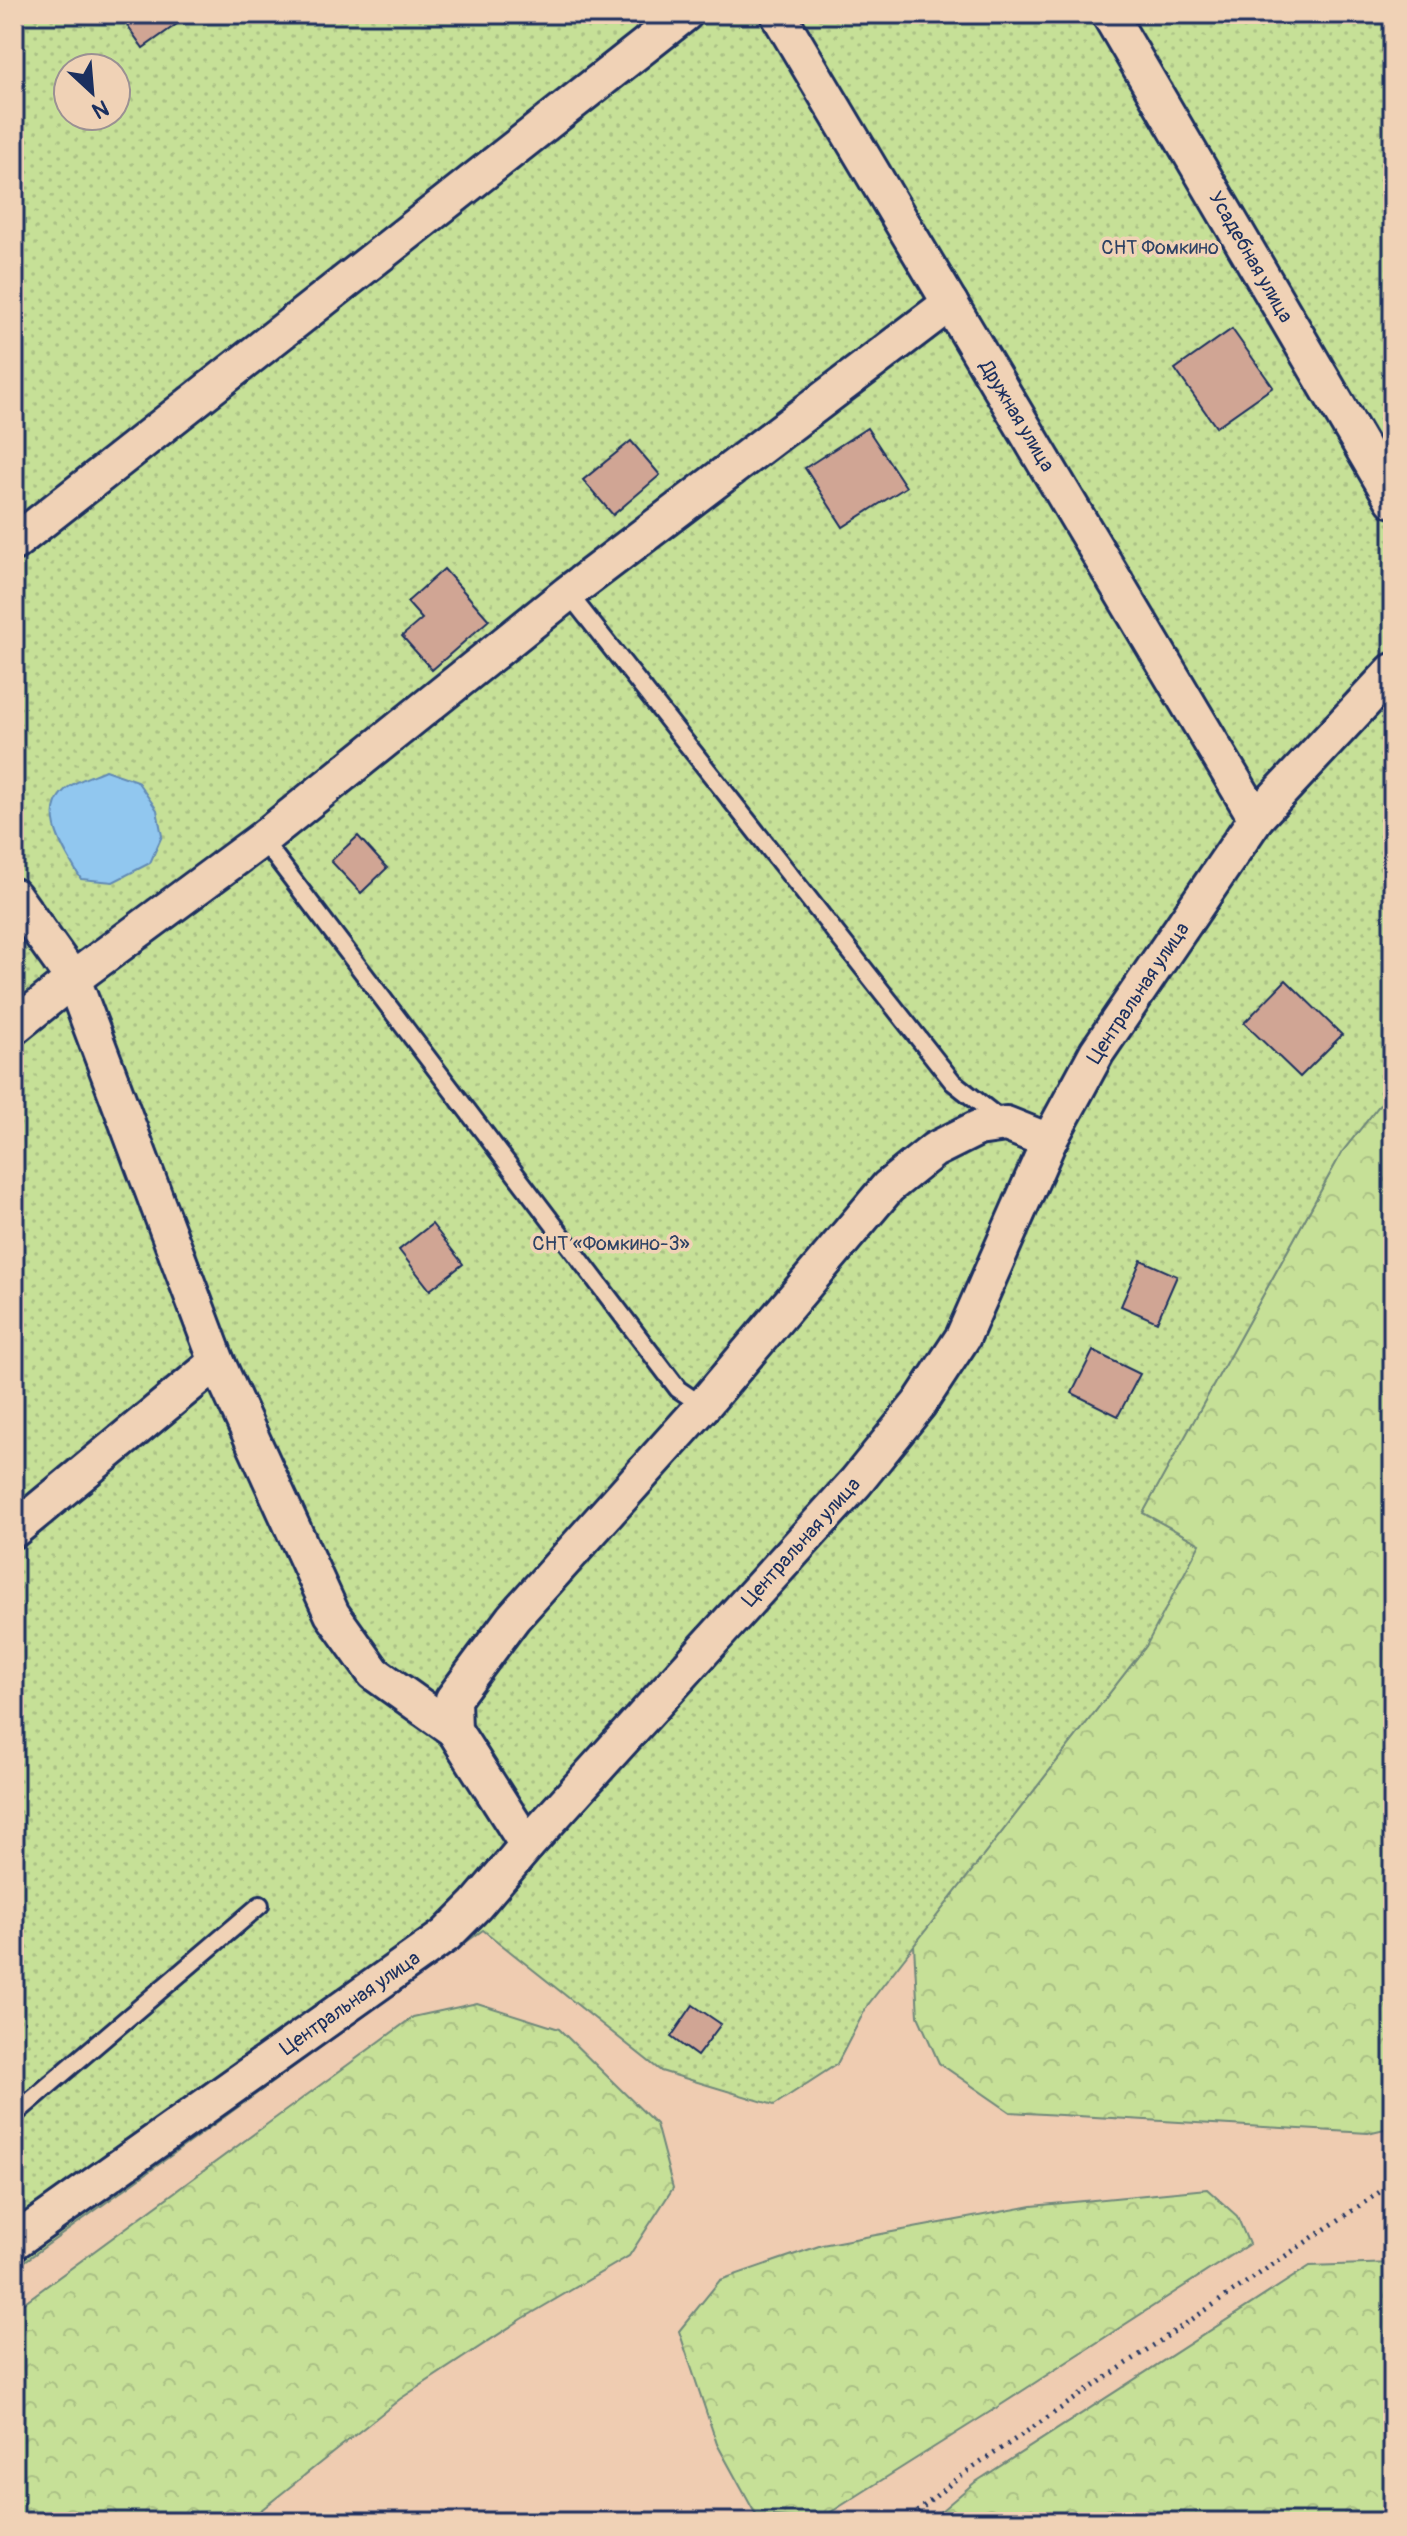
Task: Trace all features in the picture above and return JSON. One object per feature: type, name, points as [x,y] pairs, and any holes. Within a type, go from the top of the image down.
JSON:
[{"type":"street","points":[[14,543],[685,14]]},
{"type":"street","name":"Дружная улица","points":[[778,14],[1256,818]]},
{"type":"street","name":"Усадебная улица","points":[[1109,14],[1393,500]]},
{"type":"street","points":[[14,1027],[73,979],[262,839],[568,593],[950,303]]},
{"type":"street","name":"Центральная улица","points":[[14,2242],[446,1935],[856,1482],[919,1404],[963,1337],[1049,1141],[1097,1052],[1256,818],[1393,671]]},
{"type":"street","points":[[14,896],[73,979],[217,1362],[332,1614],[374,1673],[454,1730],[527,1845]]},
{"type":"street","points":[[454,1730],[453,1699],[513,1618],[703,1406],[888,1187],[934,1150],[978,1128],[1006,1124],[1049,1141]]},
{"type":"street","points":[[14,1530],[217,1362]]},
{"type":"lane","points":[[568,593],[953,1082],[1006,1124]]},
{"type":"lane","points":[[262,839],[678,1389],[703,1406]]},
{"type":"lane","points":[[14,2115],[260,1905]]},
{"type":"path","points":[[905,2522],[955,2480],[1393,2183]]},
{"type":"green space","name":"СНТ «Фомкино-3»","points":[[14,14],[1393,14],[1393,1088],[1342,1152],[1143,1513],[1200,1544],[1146,1646],[867,2006],[837,2064],[774,2105],[661,2071],[483,1930],[14,2269]]},
{"type":"green space","points":[[1393,1088],[1393,2127],[1368,2133],[1010,2112],[939,2063],[918,2016],[914,1945],[1146,1646],[1142,1514],[1342,1152]]},
{"type":"green space","points":[[477,2003],[559,2029],[656,2124],[673,2188],[629,2256],[522,2319],[400,2399],[246,2522],[14,2522],[14,2310],[413,2017]]},
{"type":"green space","points":[[1207,2189],[1237,2216],[1249,2244],[820,2519],[756,2515],[717,2444],[679,2331],[720,2280],[822,2245],[1032,2206]]},
{"type":"green space","points":[[1393,2263],[1393,2522],[928,2522],[974,2483],[1310,2266]]},
{"type":"water","points":[[105,770],[137,781],[157,810],[162,836],[150,863],[113,882],[81,879],[61,844],[54,819],[54,807],[70,786]]},
{"type":"building","points":[[119,14],[171,14],[177,24],[143,48]]},
{"type":"building","points":[[1232,329],[1273,387],[1216,427],[1175,369]]},
{"type":"building","points":[[867,428],[906,487],[843,527],[805,468]]},
{"type":"building","points":[[631,441],[660,475],[613,515],[583,480]]},
{"type":"building","points":[[444,569],[489,620],[432,670],[402,636],[422,619],[407,602]]},
{"type":"building","points":[[358,836],[387,868],[361,893],[331,861]]},
{"type":"building","points":[[1286,980],[1342,1035],[1300,1077],[1244,1023]]},
{"type":"building","points":[[432,1224],[463,1264],[430,1290],[399,1250]]},
{"type":"building","points":[[1141,1260],[1177,1276],[1157,1322],[1121,1306]]},
{"type":"building","points":[[1093,1351],[1140,1374],[1118,1416],[1072,1393]]},
{"type":"building","points":[[693,2005],[721,2024],[697,2056],[671,2037]]},
{"type":"park label","name":"СНТ Фомкино","points":[[1160,247]]}]
